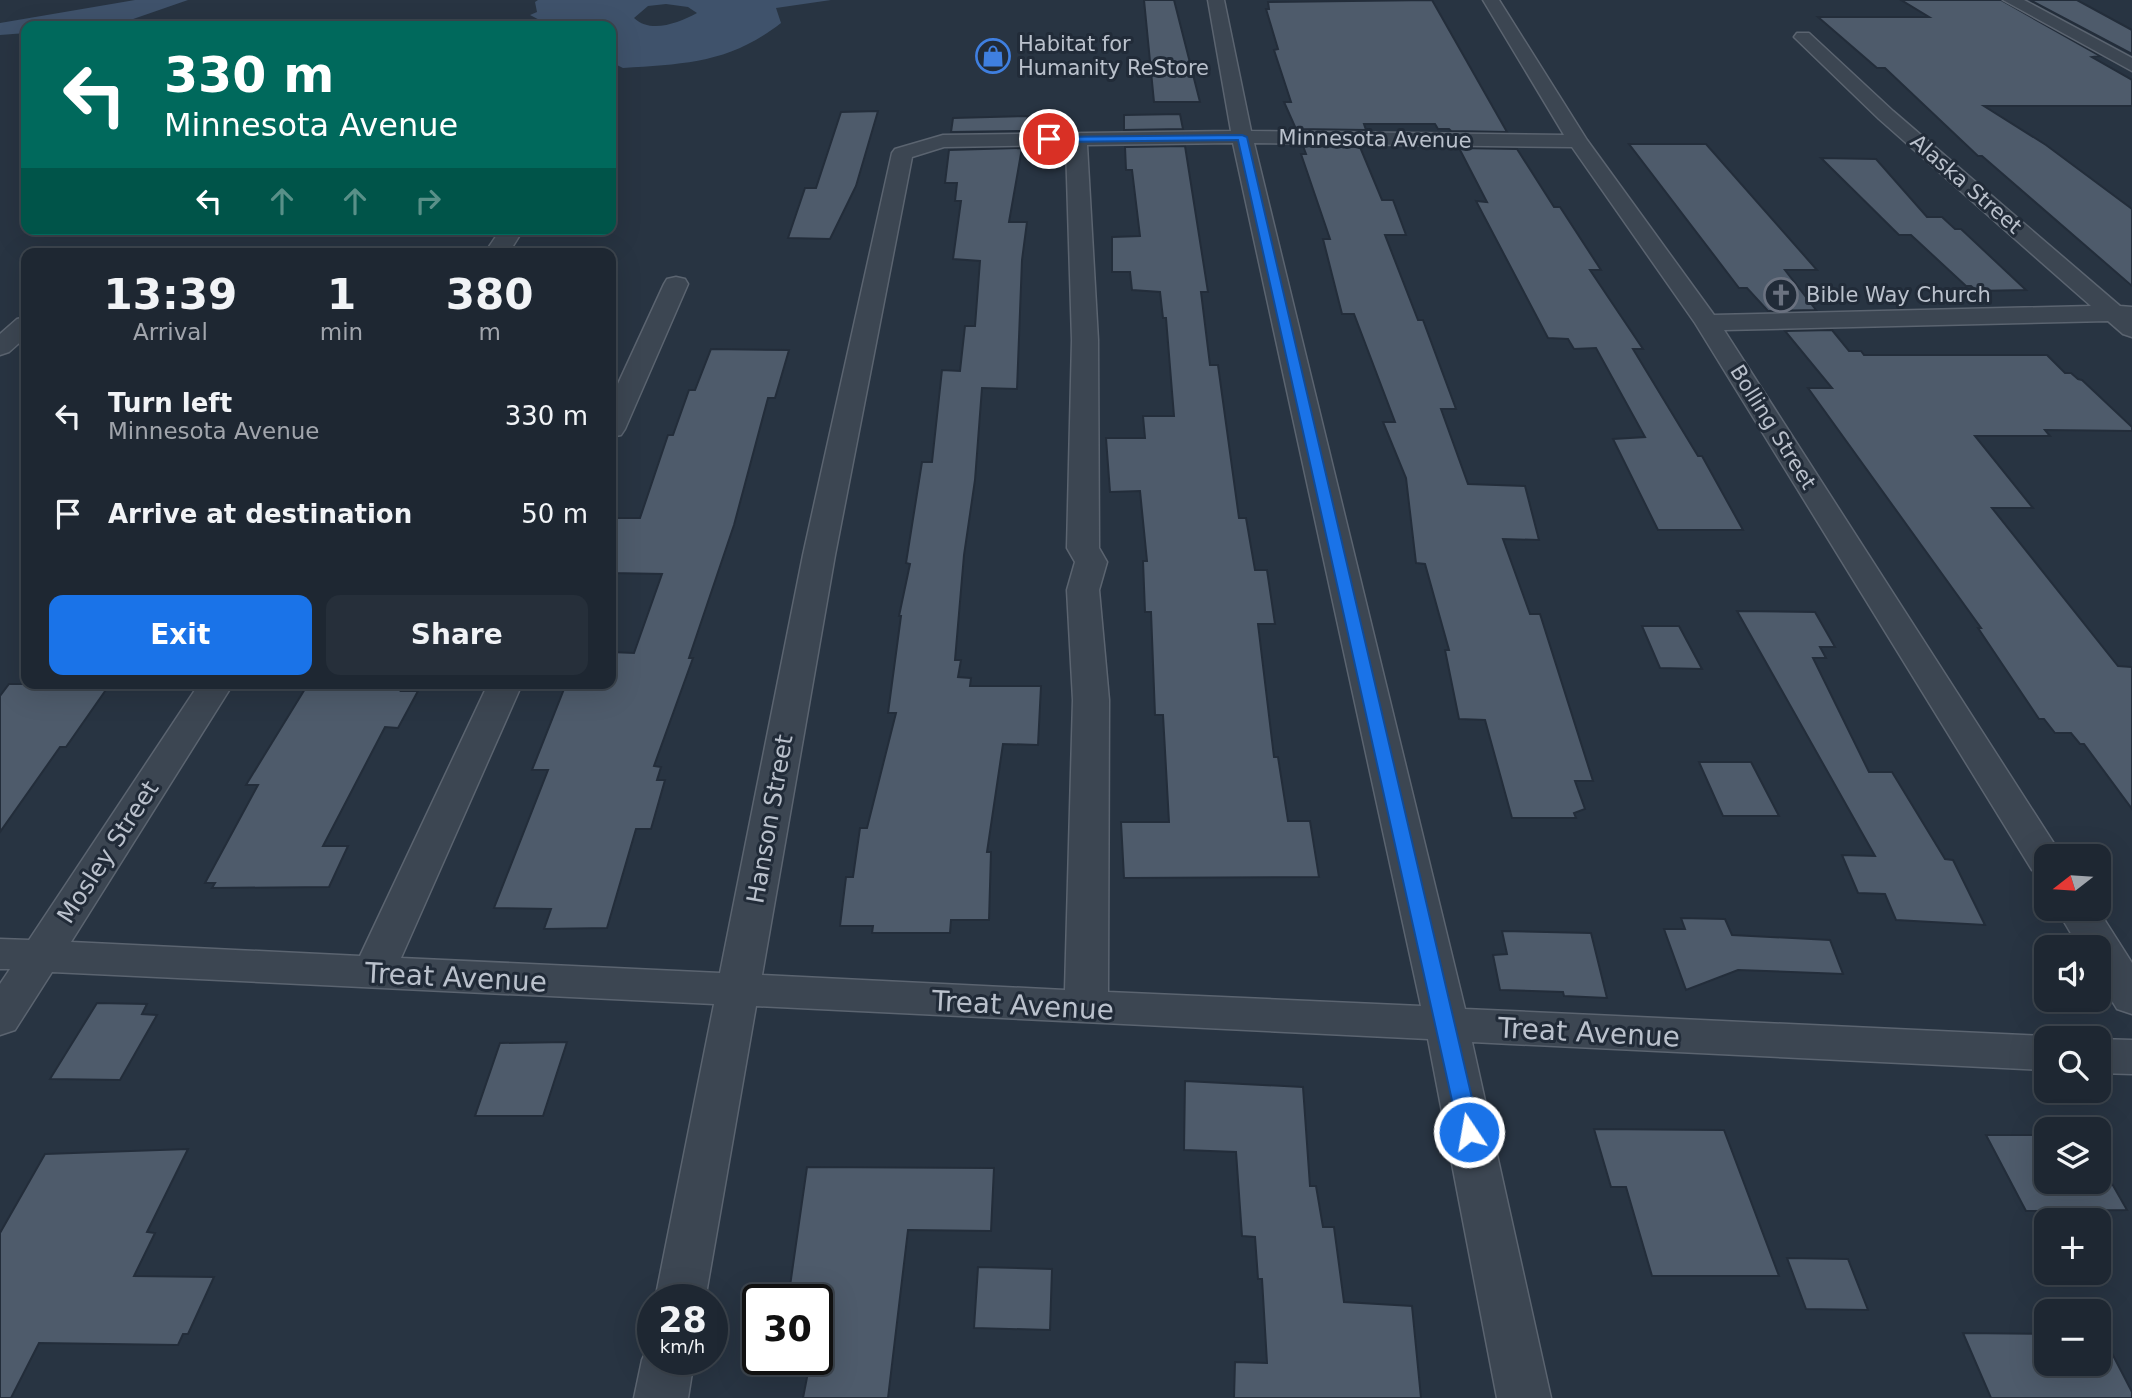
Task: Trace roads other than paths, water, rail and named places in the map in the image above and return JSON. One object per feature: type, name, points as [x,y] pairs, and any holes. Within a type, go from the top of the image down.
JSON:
[{"type":"street","points":[[1216,0],[1242,137],[1447,1026],[1524,1398]]},
{"type":"street","name":"Bolling Street","points":[[1491,0],[1578,141],[1707,323],[2035,844]]},
{"type":"street","points":[[2011,0],[2132,65]]},
{"type":"street","name":"Alaska Street","points":[[1803,37],[1886,115],[2127,318]]},
{"type":"street","name":"Minnesota Avenue","points":[[864,339],[902,153],[943,141],[1242,137],[1578,141]]},
{"type":"street","points":[[1076,139],[1085,340],[1083,548],[1091,562],[1083,590],[1091,700],[1086,1008]]},
{"type":"street","points":[[616,418],[676,284]]},
{"type":"street","points":[[1707,323],[2127,318]]},
{"type":"street","points":[[0,347],[21,328]]},
{"type":"street","name":"Hanson Street","points":[[683,1284],[819,555],[864,339]]},
{"type":"street","name":"Mosley Street","points":[[0,1019],[20,955],[212,689]]},
{"type":"street","points":[[373,973],[503,689]]},
{"type":"street","points":[[2084,921],[2132,998]]},
{"type":"street","name":"Treat Avenue","points":[[20,955],[2034,1053]]},
{"type":"street","points":[[2111,1056],[2132,1057]]},
{"type":"street","points":[[661,1398],[665,1375]]},
{"type":"water","points":[[135,0],[188,0],[127,21],[21,21],[21,33],[0,35],[0,23]]},
{"type":"water","points":[[538,0],[831,0],[776,8],[781,23],[744,46],[725,54],[687,63],[623,68],[616,64],[616,21],[541,21],[530,15],[537,12],[535,2]],"holes":[[[666,4],[688,7],[697,13],[682,20],[656,26],[641,23],[634,18],[648,6]]]},
{"type":"place","name":"Habitat for Humanity ReStore","points":[[993,56]]},
{"type":"place","name":"Bible Way Church","points":[[1781,295]]}]
